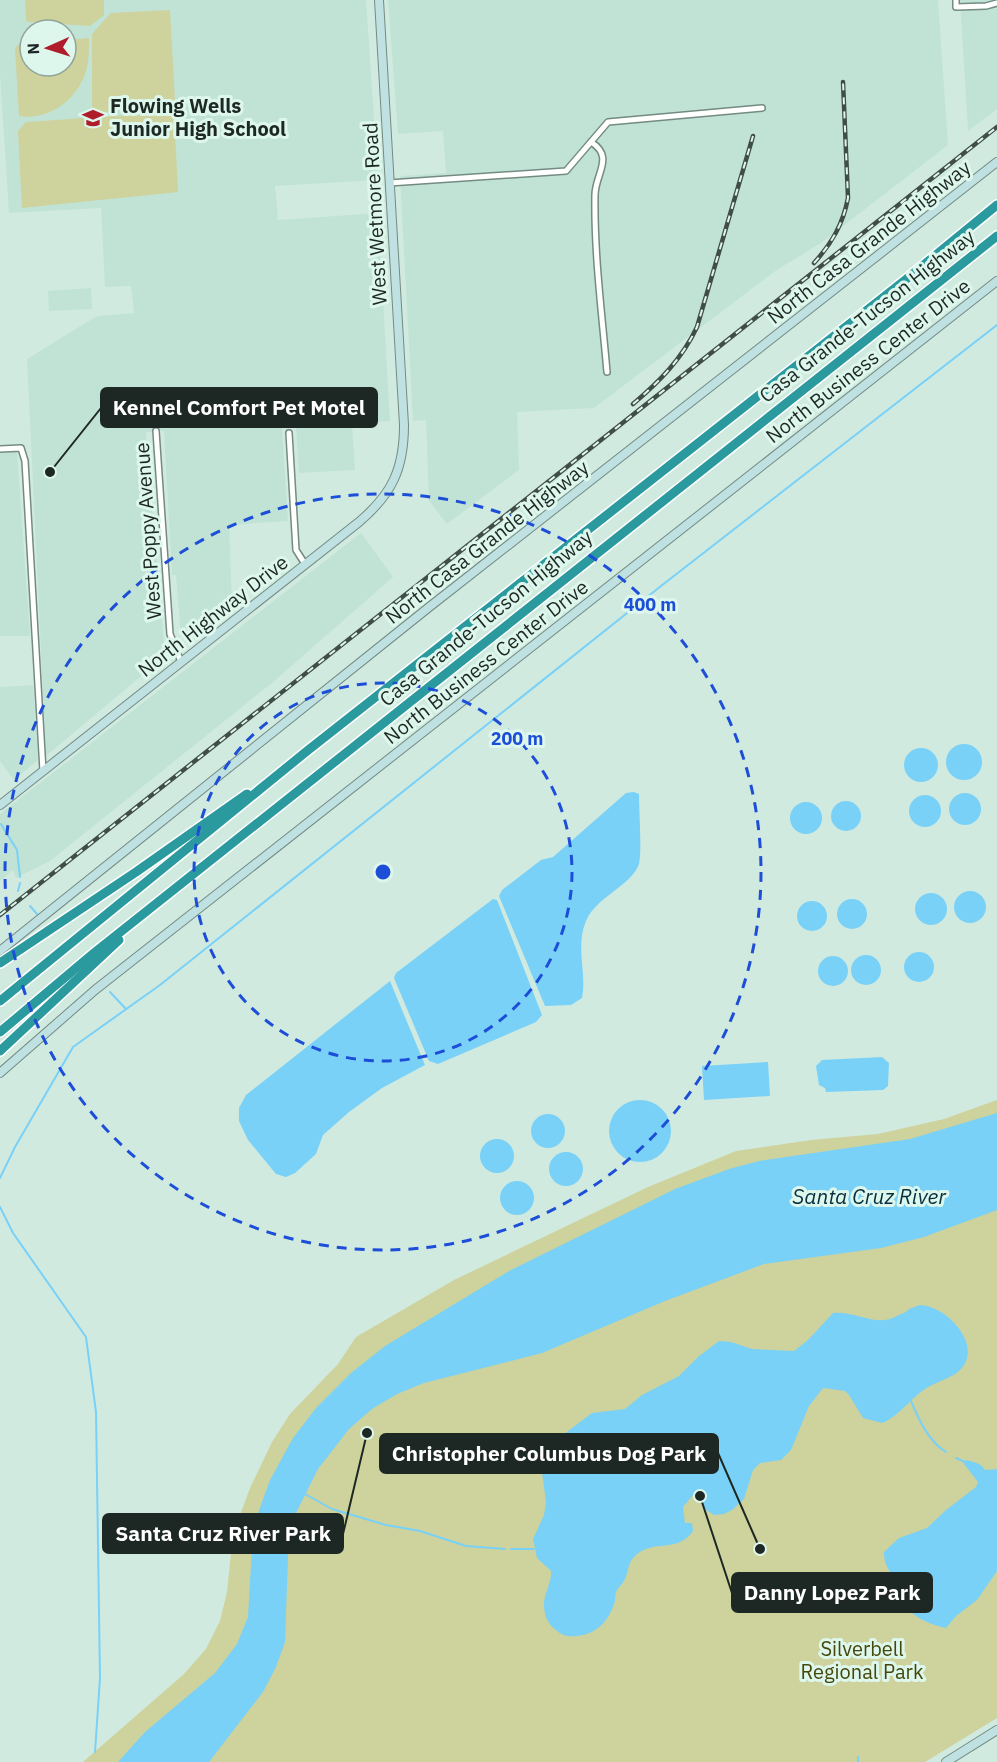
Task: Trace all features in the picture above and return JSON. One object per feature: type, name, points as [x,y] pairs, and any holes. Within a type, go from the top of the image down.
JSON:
[{"type":"highway","name":"Casa Grande-Tucson Highway","points":[[0,1001],[289,766],[904,282],[997,205]]},
{"type":"highway","name":"Casa Grande-Tucson Highway","points":[[0,1032],[81,964],[997,236]]},
{"type":"highway","points":[[0,963],[115,887],[289,766]]},
{"type":"highway","points":[[0,1051],[170,893]]},
{"type":"main road","name":"West Wetmore Road","points":[[379,0],[404,425]]},
{"type":"main road","name":"North Casa Grande Highway","points":[[0,951],[428,608],[997,162]]},
{"type":"main road","name":"North Business Center Drive","points":[[0,1073],[95,990],[997,281]]},
{"type":"main road","name":"North Highway Drive","points":[[0,806],[372,510],[387,493],[399,466],[404,446],[404,425]]},
{"type":"main road","points":[[946,1762],[997,1730]]},
{"type":"street","points":[[956,3],[986,6],[997,3]]},
{"type":"street","points":[[389,183],[566,171],[608,122],[762,108]]},
{"type":"street","points":[[591,142],[600,148],[603,156],[603,166],[596,183],[594,221],[607,372]]},
{"type":"street","name":"West Poppy Avenue","points":[[156,430],[170,634],[181,662]]},
{"type":"street","points":[[289,433],[296,550],[305,564]]},
{"type":"street","points":[[0,449],[21,448],[25,461],[43,771]]},
{"type":"shaded area","points":[[0,0],[366,0],[378,180],[275,186],[278,220],[378,213],[390,421],[352,424],[355,470],[299,473],[296,428],[282,428],[288,521],[229,525],[232,603],[204,631],[181,637],[176,575],[172,575],[164,431],[146,432],[165,656],[46,756],[27,359],[97,316],[134,313],[131,286],[105,287],[101,208],[9,213],[0,75]]},
{"type":"shaded area","points":[[388,0],[938,0],[948,145],[821,243],[778,269],[594,408],[517,412],[519,470],[447,524],[429,501],[426,420],[413,421],[400,176],[446,173],[443,131],[398,134]]},
{"type":"shaded area","points":[[960,0],[991,0],[997,9],[997,109],[968,131]]},
{"type":"shaded area","points":[[91,288],[92,309],[49,311],[48,291]]},
{"type":"shaded area","points":[[17,452],[30,636],[0,636],[0,453]]},
{"type":"shaded area","points":[[361,533],[393,577],[273,682],[50,861],[16,878],[13,870],[0,881],[0,814]]},
{"type":"shaded area","points":[[33,685],[38,760],[14,780],[0,761],[0,687]]},
{"type":"green space","points":[[25,0],[104,0],[104,15],[90,26],[78,25],[78,18],[26,18]]},
{"type":"green space","points":[[170,10],[175,101],[170,106],[92,113],[92,34],[111,13]]},
{"type":"green space","points":[[89,38],[87,67],[78,88],[62,105],[52,111],[31,117],[19,116],[15,48],[18,45],[18,78],[78,78],[78,39]]},
{"type":"green space","points":[[174,112],[178,192],[22,208],[18,131],[26,122]]},
{"type":"green space","name":"Silverbell Regional Park","points":[[997,1100],[997,1718],[925,1762],[83,1762],[184,1674],[206,1649],[220,1621],[227,1592],[233,1534],[250,1488],[272,1442],[290,1414],[338,1364],[356,1337],[454,1280],[648,1187],[736,1151],[811,1140],[878,1134],[944,1119]]},
{"type":"water","points":[[964,744],[976,750],[982,762],[976,774],[964,780],[952,774],[946,762],[952,750]]},
{"type":"water","points":[[921,748],[933,753],[938,765],[933,777],[921,782],[909,777],[904,765],[909,753]]},
{"type":"water","points":[[626,793],[639,794],[639,864],[629,878],[598,905],[586,921],[581,940],[582,998],[571,1005],[545,1006],[499,896],[502,890],[541,860],[553,857]]},
{"type":"water","points":[[965,793],[977,797],[981,809],[977,821],[965,825],[953,821],[949,809],[953,797]]},
{"type":"water","points":[[925,795],[937,799],[941,811],[937,823],[925,827],[913,823],[909,811],[913,799]]},
{"type":"water","points":[[846,801],[857,805],[861,816],[857,827],[846,831],[835,827],[831,816],[835,805]]},
{"type":"water","points":[[806,802],[817,807],[822,818],[817,829],[806,834],[795,829],[790,818],[795,807]]},
{"type":"water","points":[[970,891],[982,895],[986,907],[982,919],[970,923],[958,919],[954,907],[958,895]]},
{"type":"water","points":[[931,893],[942,898],[947,909],[942,920],[931,925],[920,920],[915,909],[920,898]]},
{"type":"water","points":[[493,899],[497,900],[542,1015],[536,1022],[438,1064],[429,1061],[394,978],[396,973]]},
{"type":"water","points":[[852,899],[863,903],[867,914],[863,925],[852,929],[841,925],[837,914],[841,903]]},
{"type":"water","points":[[812,901],[823,905],[827,916],[823,927],[812,931],[801,927],[797,916],[801,905]]},
{"type":"water","points":[[919,952],[930,956],[934,967],[930,978],[919,982],[908,978],[904,967],[908,956]]},
{"type":"water","points":[[866,955],[877,959],[881,970],[877,981],[866,985],[855,981],[851,970],[855,959]]},
{"type":"water","points":[[833,956],[844,960],[848,971],[844,982],[833,986],[822,982],[818,971],[822,960]]},
{"type":"water","points":[[390,981],[425,1065],[382,1088],[349,1112],[323,1135],[316,1154],[295,1173],[286,1177],[276,1174],[248,1140],[239,1121],[239,1108],[246,1095]]},
{"type":"water","points":[[882,1057],[889,1063],[888,1086],[883,1090],[826,1092],[825,1088],[819,1085],[816,1066],[822,1060]]},
{"type":"water","points":[[768,1062],[770,1096],[704,1100],[702,1066]]},
{"type":"water","points":[[640,1100],[662,1109],[671,1131],[662,1153],[640,1162],[618,1153],[609,1131],[618,1109]]},
{"type":"water","name":"Santa Cruz River","points":[[997,1113],[997,1210],[924,1237],[881,1248],[764,1264],[665,1301],[542,1353],[424,1383],[397,1394],[372,1409],[349,1429],[318,1469],[295,1515],[288,1556],[285,1642],[276,1667],[263,1692],[209,1762],[118,1762],[145,1732],[215,1673],[237,1644],[248,1617],[252,1547],[257,1516],[270,1480],[293,1438],[316,1408],[351,1373],[385,1346],[511,1270],[675,1189],[729,1169],[759,1161],[910,1139]]},
{"type":"water","points":[[548,1114],[560,1119],[565,1131],[560,1143],[548,1148],[536,1143],[531,1131],[536,1119]]},
{"type":"water","points":[[497,1139],[509,1144],[514,1156],[509,1168],[497,1173],[485,1168],[480,1156],[485,1144]]},
{"type":"water","points":[[566,1152],[578,1157],[583,1169],[578,1181],[566,1186],[554,1181],[549,1169],[554,1157]]},
{"type":"water","points":[[517,1181],[529,1186],[534,1198],[529,1210],[517,1215],[505,1210],[500,1198],[505,1186]]},
{"type":"water","points":[[920,1305],[930,1307],[951,1319],[965,1338],[968,1349],[967,1359],[958,1372],[925,1389],[893,1417],[882,1423],[863,1418],[845,1391],[823,1388],[809,1406],[791,1450],[781,1460],[760,1463],[753,1470],[744,1499],[732,1510],[714,1515],[706,1510],[694,1494],[683,1507],[685,1523],[692,1523],[693,1531],[679,1542],[648,1548],[633,1558],[625,1579],[616,1591],[612,1608],[601,1625],[584,1635],[566,1636],[551,1625],[544,1607],[551,1571],[537,1558],[533,1539],[544,1515],[546,1502],[541,1465],[544,1454],[568,1431],[592,1413],[625,1409],[642,1395],[679,1376],[699,1356],[719,1341],[731,1342],[752,1349],[794,1351],[808,1340],[833,1313],[882,1320],[905,1313]]},
{"type":"water","points":[[966,1460],[979,1464],[985,1470],[997,1469],[997,1571],[977,1600],[956,1616],[946,1628],[927,1622],[910,1611],[903,1600],[900,1586],[887,1566],[884,1552],[899,1538],[927,1528],[976,1487],[978,1482],[964,1464]]},
{"type":"waterway","points":[[0,1178],[15,1147],[73,1047],[160,985],[661,586],[997,325]]},
{"type":"waterway","points":[[1,824],[17,850],[20,877]]},
{"type":"waterway","points":[[18,891],[20,883]]},
{"type":"waterway","points":[[30,906],[37,914]]},
{"type":"waterway","points":[[110,992],[126,1009]]},
{"type":"waterway","points":[[0,1207],[13,1233],[86,1337],[96,1412],[100,1678],[95,1752]]},
{"type":"waterway","points":[[911,1401],[921,1423],[934,1442],[946,1452]]},
{"type":"waterway","points":[[956,1458],[965,1462]]},
{"type":"waterway","points":[[305,1494],[332,1509],[386,1525],[420,1531],[466,1546],[505,1549]]},
{"type":"waterway","points":[[511,1549],[534,1549]]},
{"type":"waterway","points":[[858,1757],[858,1762]]},
{"type":"railway","points":[[814,263],[836,233],[848,198],[843,82]]},
{"type":"railway","points":[[0,915],[997,127]]},
{"type":"railway","points":[[633,404],[669,369],[697,327],[753,136]]},
{"type":"place","name":"Flowing Wells Junior High School","points":[[93,118]]},
{"type":"place","name":"Kennel Comfort Pet Motel","points":[[50,472]]},
{"type":"place","name":"Santa Cruz River Park","points":[[367,1433]]},
{"type":"place","name":"Danny Lopez Park","points":[[700,1496]]},
{"type":"place","name":"Christopher Columbus Dog Park","points":[[760,1549]]}]
